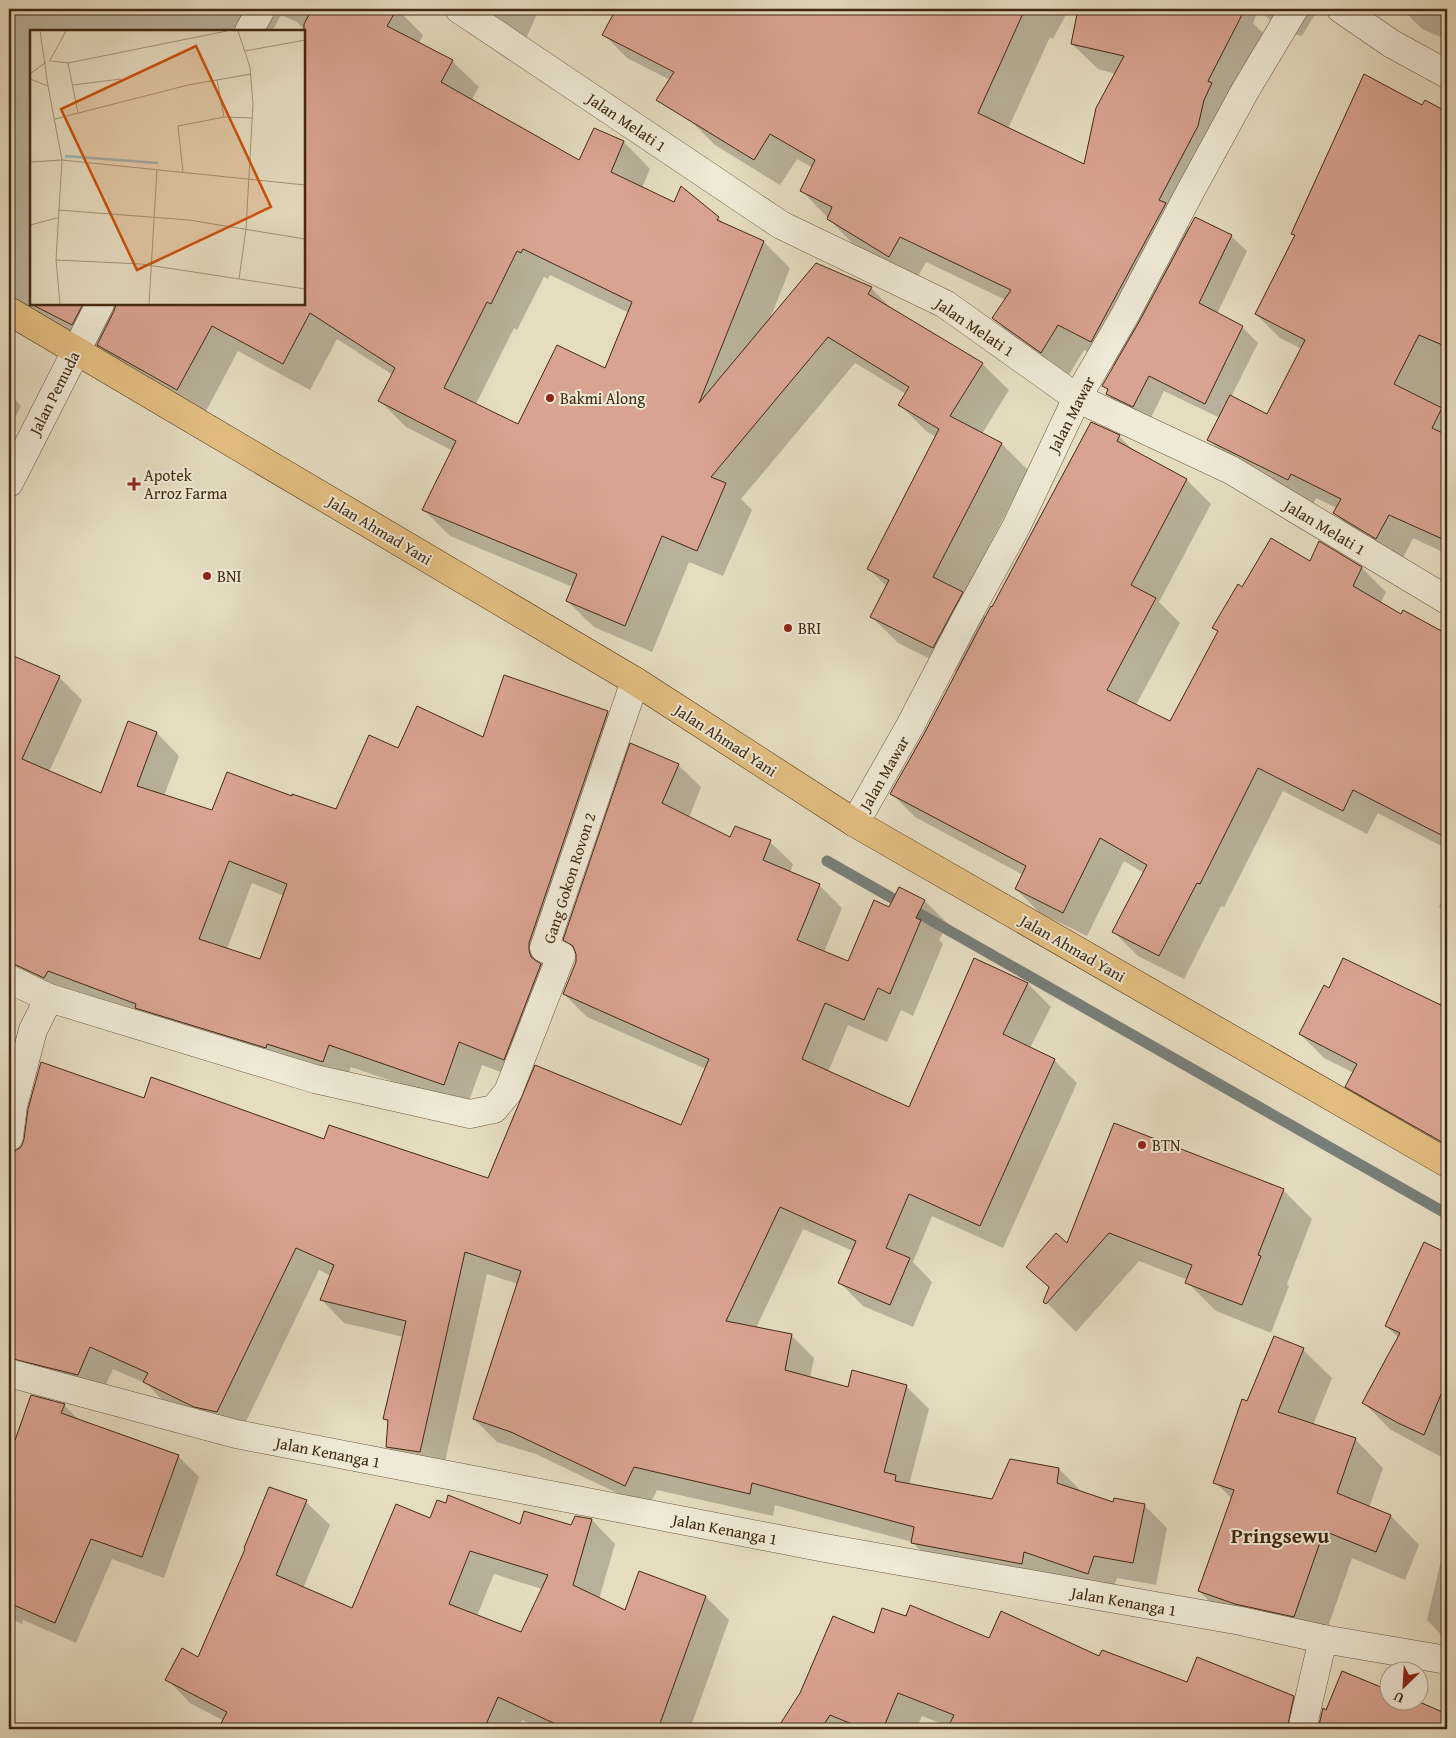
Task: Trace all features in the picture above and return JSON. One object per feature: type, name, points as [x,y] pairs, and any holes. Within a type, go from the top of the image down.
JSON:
[{"type":"highway","name":"Jalan Ahmad Yani","points":[[9,310],[635,681],[855,823],[1447,1163]]},
{"type":"street","points":[[250,30],[262,9]]},
{"type":"street","name":"Jalan Melati 1","points":[[459,9],[781,225],[945,304],[1077,398],[1231,470],[1447,600]]},
{"type":"street","name":"Jalan Mawar","points":[[855,823],[910,726],[1016,527],[1077,398],[1125,316],[1245,91],[1294,9]]},
{"type":"street","points":[[1341,9],[1392,44],[1447,74]]},
{"type":"street","name":"Jalan Pemuda","points":[[9,482],[99,305]]},
{"type":"street","name":"Gang Gokon Rovon 2","points":[[49,998],[315,1080],[470,1114],[494,1109],[508,1092],[561,956],[544,948],[635,681]]},
{"type":"street","points":[[9,979],[49,998],[33,1030],[13,1106],[9,1137]]},
{"type":"street","name":"Jalan Kenanga 1","points":[[9,1374],[236,1434],[825,1548],[1241,1621],[1447,1660]]},
{"type":"street","points":[[1302,1729],[1323,1638]]},
{"type":"building","points":[[312,9],[397,9],[387,26],[453,60],[441,82],[579,160],[594,128],[624,141],[611,172],[674,202],[681,186],[719,217],[717,220],[764,241],[699,403],[816,263],[872,287],[868,294],[983,363],[950,416],[1002,443],[933,577],[963,592],[933,648],[870,617],[889,580],[867,569],[939,429],[898,405],[909,387],[828,337],[711,477],[726,483],[697,551],[662,536],[625,626],[566,601],[577,574],[422,510],[456,441],[378,401],[395,368],[310,313],[283,364],[212,326],[177,390],[97,345],[116,305],[305,305],[304,24]],"holes":[[[523,249],[632,302],[605,368],[557,345],[518,424],[444,388],[487,302],[491,304],[517,251],[521,253]]]},
{"type":"building","points":[[616,9],[1025,9],[978,113],[1084,164],[1096,108],[1124,56],[1071,44],[1078,9],[1245,9],[1208,81],[1212,83],[1204,100],[1198,126],[1159,200],[1166,203],[1091,342],[1058,325],[1041,353],[992,318],[1011,290],[900,237],[889,257],[827,219],[832,207],[800,191],[815,160],[770,134],[754,160],[656,100],[674,72],[602,35]]},
{"type":"building","points":[[1364,74],[1422,105],[1425,100],[1447,112],[1447,347],[1419,335],[1394,384],[1442,408],[1432,428],[1447,435],[1447,541],[1389,515],[1376,539],[1333,513],[1341,499],[1291,474],[1288,480],[1207,440],[1230,395],[1267,414],[1305,340],[1255,314],[1295,235],[1291,234]]},
{"type":"building","points":[[1195,217],[1232,235],[1199,303],[1243,326],[1205,404],[1149,376],[1133,407],[1106,394],[1108,389],[1102,386],[1139,322]]},
{"type":"building","points":[[33,305],[82,305],[72,325]]},
{"type":"building","points":[[1091,422],[1120,435],[1117,441],[1187,479],[1131,585],[1156,598],[1107,690],[1170,721],[1218,631],[1212,628],[1238,584],[1242,587],[1271,538],[1310,561],[1319,541],[1362,567],[1353,586],[1401,614],[1403,610],[1447,634],[1447,838],[1353,790],[1343,811],[1258,768],[1200,884],[1197,883],[1159,956],[1112,932],[1147,865],[1100,838],[1063,913],[1015,889],[1026,866],[890,794]]},
{"type":"building","points":[[9,654],[60,676],[22,759],[101,793],[128,721],[157,732],[137,786],[212,810],[227,772],[292,796],[292,794],[336,809],[369,735],[398,748],[417,706],[483,737],[504,675],[608,711],[529,943],[531,957],[541,964],[504,1060],[459,1042],[444,1085],[329,1045],[323,1062],[267,1044],[266,1048],[135,1008],[136,1004],[48,971],[44,978],[16,965],[9,964]],"holes":[[[229,861],[287,884],[260,959],[199,939]]]},
{"type":"building","points":[[630,743],[679,764],[662,803],[730,837],[735,826],[771,840],[763,860],[820,884],[797,940],[848,961],[874,900],[889,907],[899,887],[925,900],[916,918],[921,920],[890,994],[878,988],[864,1020],[825,1003],[802,1059],[909,1107],[974,958],[1028,983],[1003,1034],[1055,1059],[980,1226],[909,1194],[886,1248],[910,1258],[890,1305],[838,1283],[856,1241],[780,1207],[726,1321],[792,1334],[785,1370],[848,1387],[852,1370],[907,1385],[884,1472],[896,1475],[895,1481],[992,1499],[1010,1459],[1059,1468],[1057,1483],[1113,1502],[1114,1498],[1145,1504],[1133,1563],[1094,1556],[1088,1574],[1024,1552],[1022,1564],[911,1543],[914,1527],[752,1483],[750,1494],[634,1467],[625,1486],[511,1432],[473,1419],[521,1271],[465,1252],[420,1452],[386,1447],[388,1420],[383,1419],[406,1321],[320,1300],[334,1265],[296,1248],[217,1412],[194,1407],[143,1382],[148,1373],[90,1347],[78,1375],[9,1358],[9,1152],[21,1147],[24,1139],[28,1109],[41,1062],[144,1098],[151,1077],[324,1139],[329,1125],[488,1178],[535,1065],[681,1125],[709,1059],[563,994],[576,962],[576,954],[573,946],[563,940]]},
{"type":"building","points":[[1343,958],[1447,1008],[1447,1145],[1345,1087],[1357,1064],[1299,1034],[1324,985],[1329,988]]},
{"type":"building","points":[[1114,1123],[1284,1189],[1258,1255],[1261,1256],[1242,1305],[1185,1283],[1192,1265],[1109,1233],[1046,1304],[1043,1302],[1049,1287],[1026,1267],[1056,1233],[1067,1243]]},
{"type":"building","points":[[1424,1242],[1447,1253],[1447,1380],[1424,1435],[1362,1403],[1400,1333],[1385,1326]]},
{"type":"building","points":[[1274,1336],[1304,1348],[1278,1412],[1356,1438],[1337,1493],[1391,1515],[1376,1552],[1324,1531],[1294,1617],[1235,1604],[1198,1591],[1234,1490],[1213,1483],[1242,1399],[1247,1401]]},
{"type":"building","points":[[31,1395],[65,1404],[61,1413],[179,1455],[142,1557],[91,1539],[55,1623],[9,1603],[9,1457]]},
{"type":"building","points":[[269,1487],[307,1500],[276,1575],[352,1608],[396,1504],[430,1518],[437,1500],[446,1503],[448,1495],[520,1524],[524,1511],[571,1525],[575,1516],[592,1519],[573,1585],[625,1610],[639,1571],[706,1596],[658,1729],[566,1729],[498,1697],[484,1729],[218,1729],[227,1712],[165,1680],[182,1648],[198,1657]],"holes":[[[470,1551],[548,1575],[521,1632],[449,1604]]]},
{"type":"building","points":[[910,1605],[989,1638],[1001,1611],[1099,1656],[1102,1650],[1187,1682],[1197,1657],[1294,1696],[1287,1729],[947,1729],[954,1715],[898,1693],[883,1729],[864,1729],[830,1715],[821,1729],[777,1729],[800,1693],[833,1616],[874,1633],[882,1608],[906,1616]]},
{"type":"building","points":[[1342,1671],[1378,1686],[1378,1710],[1428,1710],[1428,1706],[1447,1714],[1447,1729],[1318,1729],[1323,1708],[1326,1710]]},
{"type":"waterway","points":[[827,861],[1447,1214]]},
{"type":"place","name":"Bakmi Along","points":[[550,398]]},
{"type":"place","name":"Apotek Arroz Farma","points":[[134,484]]},
{"type":"place","name":"BNI","points":[[207,576]]},
{"type":"place","name":"BRI","points":[[788,628]]},
{"type":"place","name":"BTN","points":[[1142,1145]]},
{"type":"district","name":"Pringsewu","points":[[1280,1536]]}]
